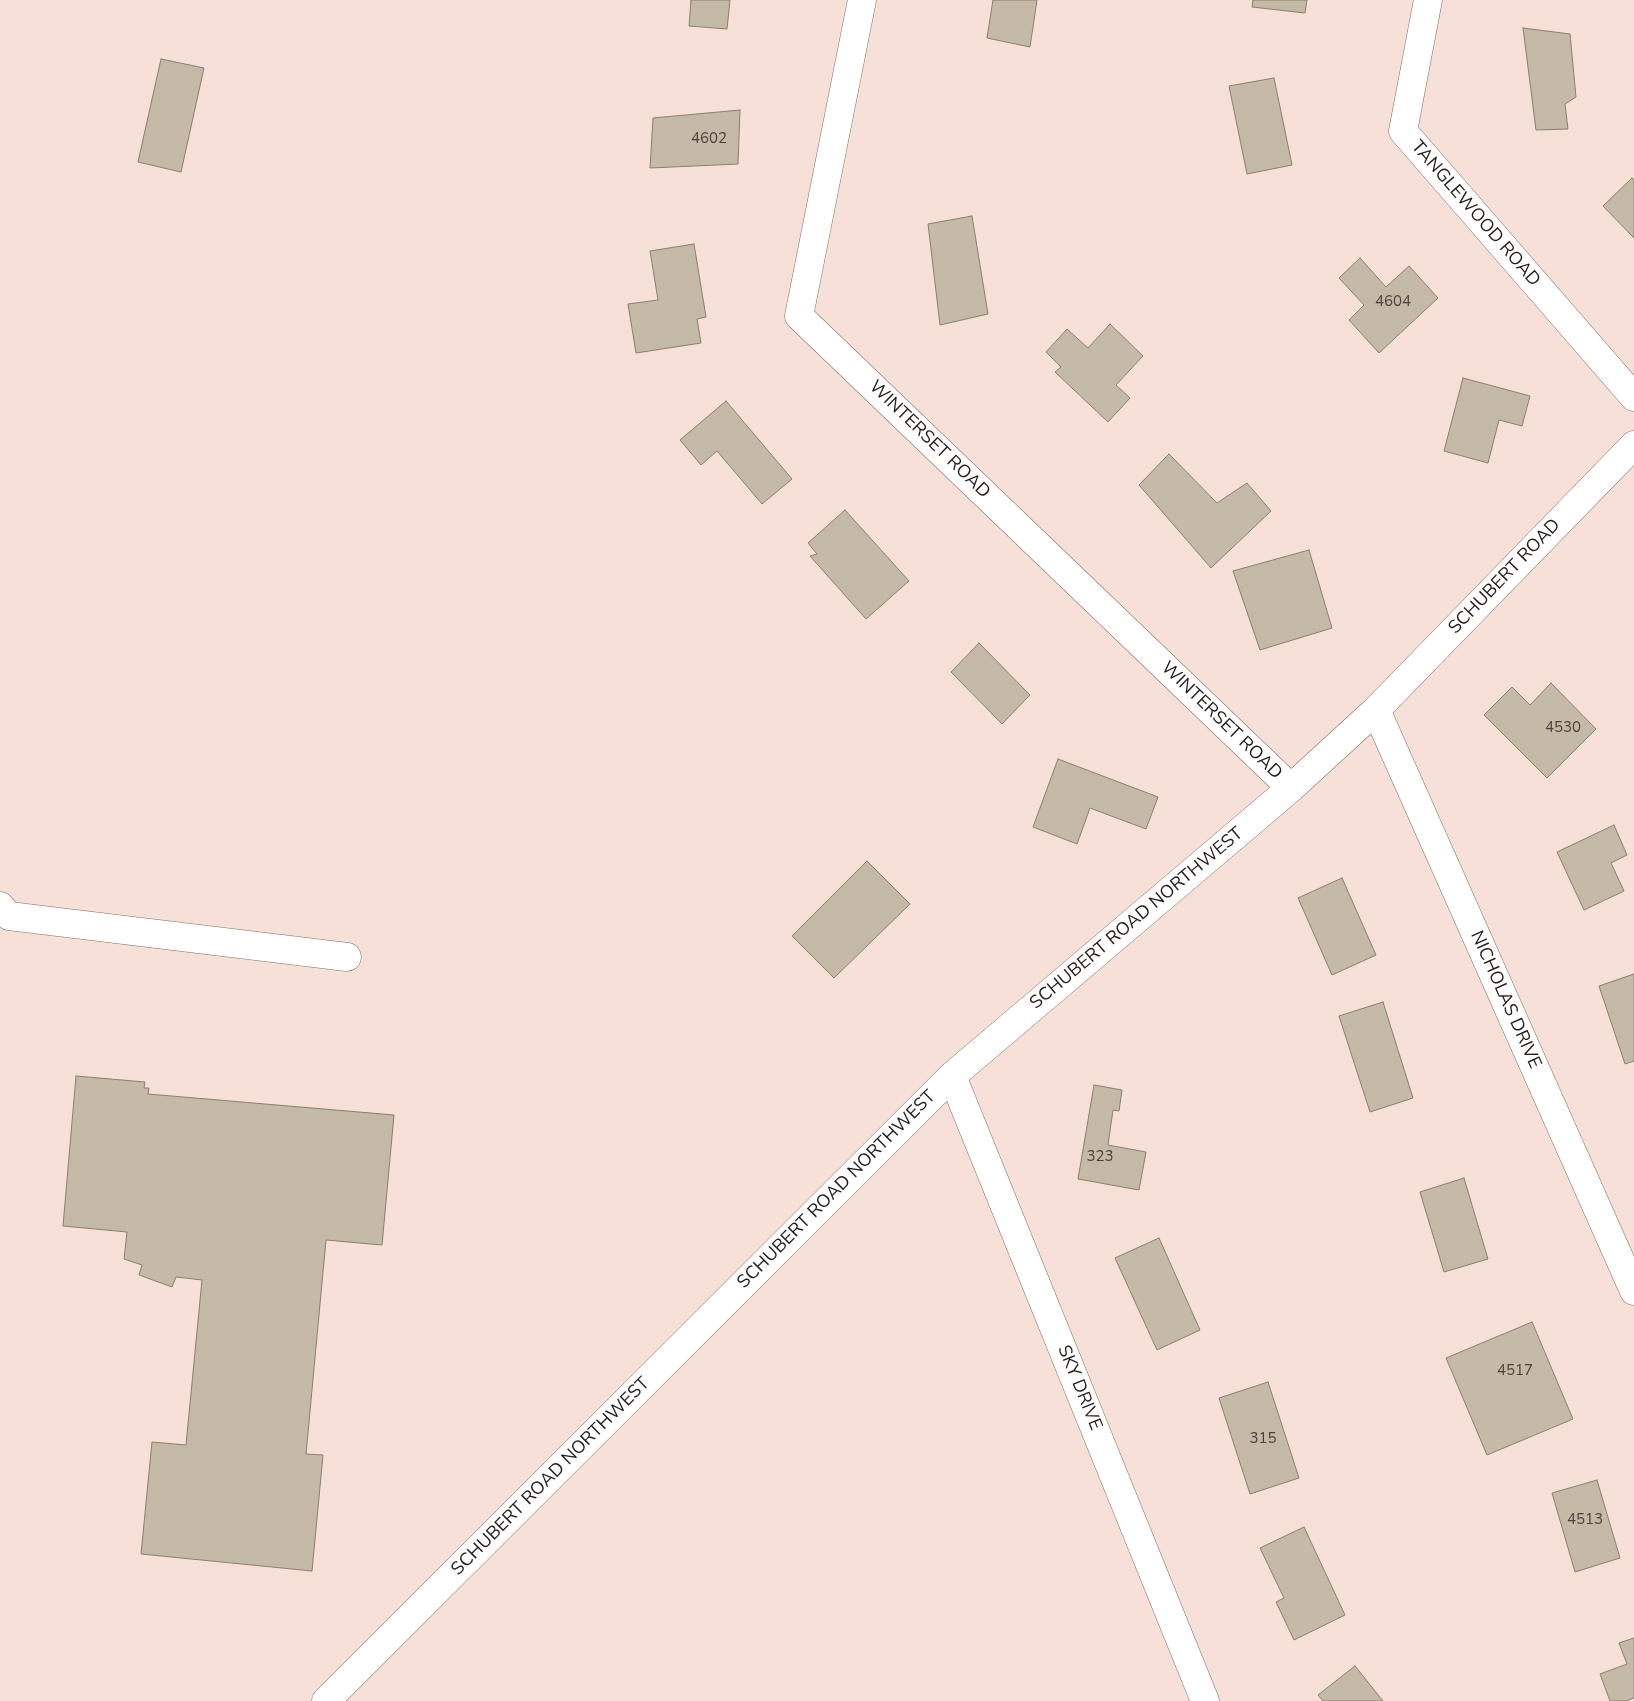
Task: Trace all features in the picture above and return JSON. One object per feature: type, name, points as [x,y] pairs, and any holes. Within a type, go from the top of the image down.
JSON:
[{"type":"street","name":"WINTERSET ROAD","points":[[862,0],[799,316],[1291,788]]},
{"type":"street","name":"TANGLEWOOD ROAD","points":[[1428,0],[1403,131],[1634,397]]},
{"type":"street","name":"SCHUBERT ROAD","points":[[1376,710],[1634,445]]},
{"type":"street","name":"SCHUBERT ROAD NORTHWEST","points":[[326,1701],[952,1076],[1291,788],[1376,710]]},
{"type":"street","name":"NICHOLAS DRIVE","points":[[1376,710],[1634,1291]]},
{"type":"street","points":[[0,906],[9,916],[346,957]]},
{"type":"street","name":"SKY DRIVE","points":[[952,1076],[1205,1701]]},
{"type":"building","points":[[691,0],[730,0],[727,29],[689,26]]},
{"type":"building","points":[[993,0],[1037,0],[1030,47],[987,38]]},
{"type":"building","points":[[1253,0],[1307,0],[1305,13],[1252,7]]},
{"type":"building","points":[[1523,28],[1570,34],[1576,97],[1565,104],[1568,129],[1536,130]]},
{"type":"building","points":[[161,59],[204,68],[181,172],[138,162]]},
{"type":"building","points":[[1274,78],[1292,165],[1247,174],[1229,86]]},
{"type":"building","points":[[740,110],[738,164],[650,168],[653,118]]},
{"type":"building","points":[[1632,178],[1634,180],[1634,238],[1603,206]]},
{"type":"building","points":[[972,216],[988,314],[940,325],[928,224]]},
{"type":"building","points":[[694,244],[706,317],[697,319],[701,343],[636,353],[628,304],[658,300],[650,251]]},
{"type":"building","points":[[1360,258],[1386,287],[1409,266],[1438,298],[1379,353],[1349,320],[1364,305],[1339,278]]},
{"type":"building","points":[[1110,324],[1143,356],[1116,385],[1130,398],[1108,422],[1055,372],[1061,367],[1046,352],[1067,329],[1088,348]]},
{"type":"building","points":[[1463,378],[1530,396],[1522,426],[1499,420],[1488,463],[1444,451]]},
{"type":"building","points":[[726,401],[792,479],[762,504],[717,451],[701,465],[680,440]]},
{"type":"building","points":[[1169,454],[1217,503],[1247,483],[1271,511],[1211,568],[1139,485]]},
{"type":"building","points":[[845,510],[909,581],[866,619],[810,556],[817,554],[808,543]]},
{"type":"building","points":[[1309,550],[1332,628],[1260,650],[1233,571]]},
{"type":"building","points":[[979,643],[1030,695],[1002,724],[951,672]]},
{"type":"building","points":[[1551,683],[1596,729],[1547,778],[1484,715],[1512,687],[1530,705]]},
{"type":"building","points":[[1058,759],[1158,797],[1146,829],[1090,808],[1077,844],[1033,827]]},
{"type":"building","points":[[1614,825],[1627,855],[1611,863],[1624,891],[1584,910],[1557,852]]},
{"type":"building","points":[[867,861],[910,904],[834,978],[792,936]]},
{"type":"building","points":[[1342,878],[1376,955],[1332,975],[1298,898]]},
{"type":"building","points":[[1634,974],[1634,1061],[1625,1064],[1599,986]]},
{"type":"building","points":[[1383,1002],[1413,1098],[1370,1112],[1339,1016]]},
{"type":"building","points":[[76,1076],[145,1082],[144,1088],[149,1088],[148,1094],[394,1115],[382,1245],[326,1240],[306,1454],[323,1455],[312,1571],[141,1554],[152,1442],[186,1445],[202,1280],[176,1277],[172,1287],[139,1275],[142,1265],[124,1259],[127,1232],[63,1226]]},
{"type":"building","points":[[1094,1085],[1122,1090],[1119,1111],[1113,1110],[1108,1145],[1146,1152],[1139,1190],[1078,1179]]},
{"type":"building","points":[[1464,1178],[1488,1259],[1444,1272],[1420,1192]]},
{"type":"building","points":[[1159,1238],[1200,1330],[1157,1350],[1115,1258]]},
{"type":"building","points":[[1532,1322],[1573,1419],[1487,1455],[1446,1358]]},
{"type":"building","points":[[1268,1382],[1299,1478],[1250,1494],[1219,1398]]},
{"type":"building","points":[[1597,1480],[1620,1558],[1575,1572],[1552,1493]]},
{"type":"building","points":[[1304,1527],[1345,1615],[1294,1640],[1276,1602],[1284,1598],[1260,1548]]},
{"type":"building","points":[[1634,1638],[1634,1698],[1626,1701],[1610,1701],[1600,1674],[1627,1664],[1619,1643]]},
{"type":"building","points":[[1355,1666],[1383,1701],[1323,1701],[1318,1695]]}]
